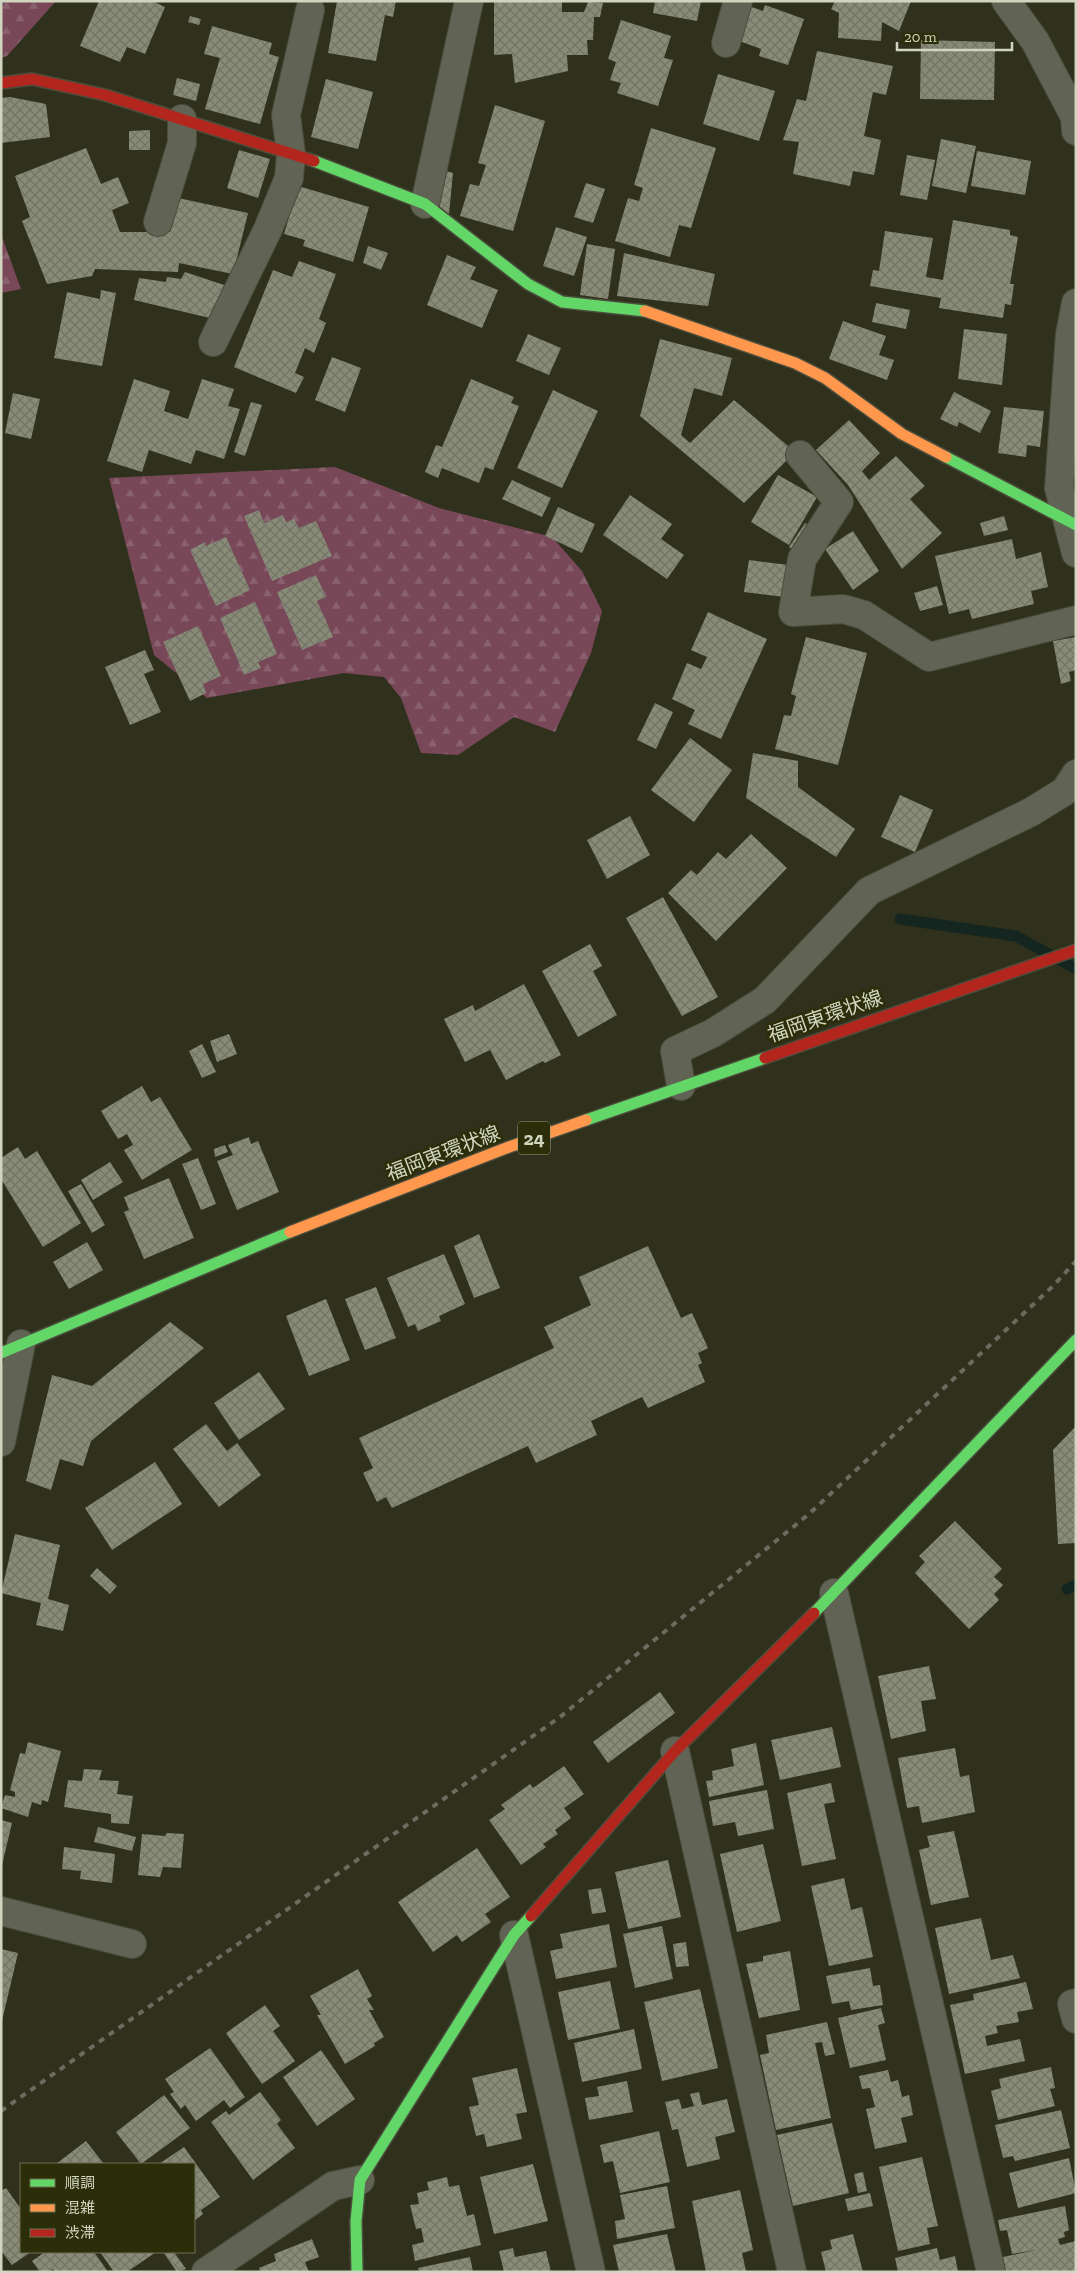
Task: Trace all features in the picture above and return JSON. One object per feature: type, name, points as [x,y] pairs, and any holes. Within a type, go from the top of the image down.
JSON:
[{"type":"street","points":[[425,204],[469,1]]},
{"type":"street","points":[[726,43],[738,1]]},
{"type":"street","points":[[1006,1],[1036,41],[1075,117],[1076,131]]},
{"type":"street","points":[[213,342],[268,229],[289,178],[291,154],[286,115],[310,10]]},
{"type":"street","points":[[1,83],[32,79],[105,95],[326,165],[425,204],[528,284],[562,302],[648,311],[795,363],[825,378],[902,434],[1071,522]]},
{"type":"street","points":[[158,222],[182,143],[182,119]]},
{"type":"street","points":[[1076,302],[1070,334],[1059,488],[1071,522],[1076,553]]},
{"type":"street","points":[[800,455],[839,502],[802,559],[793,612],[843,609],[864,615],[929,656],[1076,620]]},
{"type":"street","points":[[681,1086],[675,1051],[713,1033],[765,1000],[869,890],[1031,812],[1072,790]]},
{"type":"street","name":"福岡東環状線","points":[[11,1349],[343,1212],[509,1147],[1076,950]]},
{"type":"street","points":[[357,2272],[356,2221],[360,2180],[514,1935],[675,1751],[834,1593],[1076,1340]]},
{"type":"street","points":[[1,1442],[11,1349]]},
{"type":"street","points":[[834,1593],[991,2272]]},
{"type":"street","points":[[675,1751],[792,2272]]},
{"type":"street","points":[[1,1911],[132,1944]]},
{"type":"street","points":[[514,1935],[591,2272]]},
{"type":"street","points":[[1076,2003],[1072,2004],[1076,2019]]},
{"type":"street","points":[[206,2272],[333,2186],[360,2180]]},
{"type":"green space","points":[[1,1],[56,1],[7,56],[1,58]]},
{"type":"green space","points":[[1,234],[21,289],[1,293]]},
{"type":"green space","points":[[335,467],[439,508],[552,537],[582,571],[602,611],[591,653],[555,732],[514,717],[458,755],[421,753],[401,698],[384,677],[344,673],[207,698],[154,655],[109,478]]},
{"type":"building","points":[[99,1],[152,1],[165,7],[145,54],[127,47],[120,62],[80,46]]},
{"type":"building","points":[[337,1],[396,1],[393,17],[385,15],[376,61],[328,53]]},
{"type":"building","points":[[655,1],[701,1],[697,21],[653,13]]},
{"type":"building","points":[[835,1],[911,1],[899,31],[882,22],[881,41],[838,38],[839,13],[831,9]]},
{"type":"building","points":[[494,2],[562,2],[562,12],[584,12],[588,2],[603,3],[600,17],[594,17],[593,40],[587,40],[588,55],[567,55],[568,71],[515,83],[512,54],[494,55]]},
{"type":"building","points":[[746,5],[763,11],[765,5],[804,19],[788,65],[759,56],[761,49],[734,39]]},
{"type":"building","points":[[190,16],[201,19],[199,25],[188,22]]},
{"type":"building","points":[[621,20],[671,36],[664,58],[673,60],[658,106],[617,93],[621,83],[610,80],[616,62],[608,59]]},
{"type":"building","points":[[212,26],[272,43],[269,54],[279,57],[260,124],[205,109],[220,58],[204,54]]},
{"type":"building","points":[[921,40],[995,42],[994,100],[920,99]]},
{"type":"building","points":[[817,51],[893,66],[886,95],[873,92],[864,136],[881,140],[874,175],[853,171],[850,186],[793,174],[799,142],[783,140],[797,99],[806,101]]},
{"type":"building","points":[[718,74],[775,91],[759,141],[703,124]]},
{"type":"building","points":[[177,78],[200,84],[196,101],[173,95]]},
{"type":"building","points":[[326,79],[373,92],[358,149],[311,137]]},
{"type":"building","points":[[10,97],[46,104],[50,137],[1,143],[1,98]]},
{"type":"building","points":[[495,105],[545,121],[513,231],[460,216],[470,184],[479,186],[486,165],[478,163]]},
{"type":"building","points":[[651,128],[716,148],[691,228],[679,225],[670,257],[615,241],[628,198],[639,201],[643,188],[634,185]]},
{"type":"building","points":[[150,130],[150,150],[129,150],[129,131]]},
{"type":"building","points":[[941,139],[976,146],[966,193],[932,186]]},
{"type":"building","points":[[86,148],[101,184],[118,177],[129,203],[112,210],[120,232],[170,232],[178,198],[248,213],[233,274],[179,263],[178,272],[95,269],[92,276],[47,284],[22,221],[30,217],[15,176]]},
{"type":"building","points":[[239,150],[270,159],[258,198],[227,188]]},
{"type":"building","points":[[977,151],[1031,161],[1025,195],[971,186]]},
{"type":"building","points":[[907,155],[935,160],[927,200],[900,195]]},
{"type":"building","points":[[438,169],[453,173],[449,214],[430,199]]},
{"type":"building","points":[[586,183],[605,189],[593,223],[574,217]]},
{"type":"building","points":[[298,186],[369,207],[353,262],[303,246],[305,240],[284,234]]},
{"type":"building","points":[[953,220],[1010,230],[1010,235],[1018,237],[1010,284],[1014,284],[1011,305],[1005,304],[1003,318],[939,308],[941,298],[870,286],[873,270],[879,271],[885,231],[933,238],[926,277],[943,280]]},
{"type":"building","points":[[556,227],[587,237],[574,276],[543,266]]},
{"type":"building","points":[[587,244],[615,249],[608,299],[580,295]]},
{"type":"building","points":[[368,246],[388,253],[381,270],[363,263]]},
{"type":"building","points":[[624,253],[715,274],[708,306],[617,296]]},
{"type":"building","points":[[447,255],[476,267],[470,279],[498,290],[482,328],[427,305]]},
{"type":"building","points":[[299,261],[336,274],[319,319],[326,323],[314,353],[305,348],[295,373],[304,377],[296,393],[234,367],[273,270],[292,277]]},
{"type":"building","points":[[185,272],[227,286],[214,319],[134,300],[139,278],[166,282],[167,277],[181,279]]},
{"type":"building","points":[[101,290],[116,293],[102,366],[54,358],[67,292],[100,299]]},
{"type":"building","points":[[876,303],[910,310],[906,329],[872,322]]},
{"type":"building","points":[[843,321],[886,336],[879,355],[894,360],[887,380],[829,359]]},
{"type":"building","points":[[964,329],[1007,334],[1002,385],[958,379]]},
{"type":"building","points":[[528,334],[561,348],[549,375],[516,361]]},
{"type":"building","points":[[660,339],[732,358],[722,396],[694,388],[681,435],[690,443],[734,400],[795,452],[744,503],[640,416]]},
{"type":"building","points":[[332,357],[361,368],[345,412],[315,400]]},
{"type":"building","points":[[134,379],[170,391],[164,411],[188,419],[202,379],[234,389],[228,406],[240,409],[224,459],[196,450],[191,464],[149,450],[142,472],[107,461]]},
{"type":"building","points":[[471,379],[514,397],[511,403],[519,406],[493,470],[485,467],[479,483],[442,468],[438,478],[425,472],[436,445],[442,447]]},
{"type":"building","points":[[553,390],[598,411],[562,488],[517,468]]},
{"type":"building","points":[[954,392],[991,411],[980,433],[959,422],[957,427],[940,419]]},
{"type":"building","points":[[13,393],[40,399],[31,439],[5,433]]},
{"type":"building","points":[[251,402],[262,405],[245,456],[234,452]]},
{"type":"building","points":[[1004,407],[1044,411],[1040,447],[1027,445],[1026,457],[998,453]]},
{"type":"building","points":[[849,420],[880,453],[862,471],[869,480],[896,456],[925,486],[910,499],[942,533],[902,569],[848,485],[816,450]]},
{"type":"building","points":[[778,475],[817,497],[789,545],[751,522]]},
{"type":"building","points":[[512,480],[551,498],[542,517],[502,499]]},
{"type":"building","points":[[630,495],[672,524],[661,539],[684,555],[667,579],[603,535]]},
{"type":"building","points":[[558,507],[595,524],[582,553],[545,536]]},
{"type":"building","points":[[259,510],[264,523],[283,515],[286,522],[294,519],[299,528],[316,521],[332,556],[272,581],[244,516]]},
{"type":"building","points":[[1004,516],[1008,530],[984,536],[980,523]]},
{"type":"building","points":[[805,523],[815,529],[799,553],[789,547]]},
{"type":"building","points":[[853,531],[879,571],[853,590],[825,549]]},
{"type":"building","points":[[226,537],[250,590],[216,606],[190,550],[205,542],[206,546]]},
{"type":"building","points":[[1012,539],[1016,559],[1041,552],[1048,587],[1031,591],[1034,604],[972,619],[969,609],[949,614],[935,556]]},
{"type":"building","points":[[749,560],[789,565],[785,597],[744,592]]},
{"type":"building","points":[[316,575],[326,597],[317,601],[333,637],[302,650],[277,592]]},
{"type":"building","points":[[937,586],[943,605],[920,611],[914,593]]},
{"type":"building","points":[[255,602],[277,654],[258,662],[261,668],[244,675],[220,618]]},
{"type":"building","points":[[708,612],[767,639],[721,739],[688,724],[695,710],[672,699],[687,663],[701,669],[707,657],[691,650]]},
{"type":"building","points":[[198,626],[221,676],[203,684],[206,693],[190,701],[163,642]]},
{"type":"building","points":[[806,637],[867,653],[838,765],[775,749],[784,715],[791,716],[796,696],[791,694]]},
{"type":"building","points":[[1076,637],[1076,670],[1069,672],[1071,681],[1061,684],[1053,641]]},
{"type":"building","points":[[145,650],[154,670],[144,674],[161,712],[130,725],[105,667]]},
{"type":"building","points":[[655,703],[673,712],[656,749],[637,740]]},
{"type":"building","points":[[690,738],[732,770],[694,822],[651,790]]},
{"type":"building","points":[[753,753],[798,761],[798,787],[855,829],[836,857],[746,798]]},
{"type":"building","points":[[900,795],[933,810],[915,852],[881,837]]},
{"type":"building","points":[[630,816],[650,855],[607,879],[587,840]]},
{"type":"building","points":[[751,834],[787,868],[716,941],[668,893],[691,870],[697,875],[718,852],[726,859]]},
{"type":"building","points":[[663,897],[718,997],[682,1016],[626,918]]},
{"type":"building","points":[[590,944],[602,966],[593,971],[617,1015],[578,1037],[542,971]]},
{"type":"building","points":[[524,984],[561,1055],[545,1063],[543,1061],[506,1080],[490,1050],[465,1062],[444,1019],[473,1005],[475,1011]]},
{"type":"building","points":[[229,1034],[237,1054],[217,1062],[210,1041]]},
{"type":"building","points":[[202,1044],[216,1072],[202,1078],[189,1051]]},
{"type":"building","points":[[142,1086],[151,1102],[160,1097],[192,1150],[142,1180],[124,1150],[133,1145],[127,1134],[118,1139],[101,1111]]},
{"type":"building","points":[[249,1137],[251,1144],[258,1141],[279,1192],[237,1210],[217,1161],[233,1155],[228,1145]]},
{"type":"building","points":[[225,1145],[228,1152],[215,1157],[214,1149]]},
{"type":"building","points":[[18,1147],[25,1159],[37,1151],[81,1223],[43,1247],[1,1179],[1,1158]]},
{"type":"building","points":[[198,1158],[216,1204],[201,1210],[182,1164]]},
{"type":"building","points":[[110,1162],[123,1182],[93,1200],[81,1180]]},
{"type":"building","points":[[169,1178],[194,1238],[144,1259],[124,1212],[129,1210],[124,1197]]},
{"type":"building","points":[[81,1184],[105,1225],[92,1233],[68,1191]]},
{"type":"building","points":[[479,1234],[500,1288],[474,1298],[454,1246]]},
{"type":"building","points":[[87,1242],[103,1270],[69,1289],[53,1262]]},
{"type":"building","points":[[648,1246],[681,1318],[692,1313],[708,1348],[698,1353],[702,1363],[698,1365],[705,1382],[648,1408],[642,1397],[591,1421],[597,1435],[536,1463],[528,1446],[392,1508],[386,1497],[377,1502],[363,1473],[373,1468],[359,1438],[554,1348],[544,1327],[591,1305],[579,1277]]},
{"type":"building","points":[[444,1254],[465,1304],[439,1316],[441,1321],[418,1331],[415,1324],[408,1327],[387,1278]]},
{"type":"building","points":[[376,1287],[396,1338],[365,1350],[345,1299]]},
{"type":"building","points":[[326,1299],[350,1360],[309,1376],[286,1316]]},
{"type":"building","points":[[170,1322],[204,1348],[91,1441],[83,1466],[60,1459],[51,1490],[26,1481],[52,1375],[92,1386]]},
{"type":"building","points":[[259,1372],[285,1409],[239,1440],[214,1403]]},
{"type":"building","points":[[206,1424],[227,1451],[237,1443],[261,1475],[219,1507],[173,1449]]},
{"type":"building","points":[[1076,1426],[1076,1543],[1058,1544],[1053,1450]]},
{"type":"building","points":[[155,1462],[182,1504],[112,1550],[85,1508]]},
{"type":"building","points":[[955,1521],[1002,1569],[994,1577],[1003,1585],[994,1594],[999,1600],[969,1629],[915,1573],[925,1562],[919,1556]]},
{"type":"building","points":[[15,1534],[60,1545],[48,1599],[69,1605],[63,1631],[36,1625],[41,1603],[1,1593]]},
{"type":"building","points":[[97,1568],[117,1586],[110,1594],[90,1576]]},
{"type":"building","points":[[929,1666],[936,1699],[921,1701],[926,1731],[891,1739],[878,1676]]},
{"type":"building","points":[[660,1692],[675,1713],[608,1763],[593,1742]]},
{"type":"building","points":[[832,1727],[841,1767],[780,1780],[771,1740]]},
{"type":"building","points":[[28,1742],[61,1751],[48,1802],[42,1800],[41,1805],[32,1802],[28,1817],[1,1808],[5,1795],[15,1797],[15,1792],[10,1790],[20,1753],[25,1754]]},
{"type":"building","points":[[756,1743],[764,1785],[709,1797],[706,1781],[713,1780],[712,1771],[734,1766],[731,1749]]},
{"type":"building","points":[[955,1748],[960,1777],[969,1775],[975,1812],[922,1823],[919,1806],[907,1808],[898,1758]]},
{"type":"building","points":[[564,1766],[584,1794],[564,1808],[571,1818],[555,1830],[558,1834],[543,1844],[546,1847],[521,1865],[489,1820],[505,1809],[501,1805],[530,1784],[533,1788]]},
{"type":"building","points":[[84,1769],[102,1770],[99,1780],[119,1781],[117,1794],[133,1796],[129,1824],[111,1823],[111,1814],[64,1807],[68,1780],[82,1781]]},
{"type":"building","points":[[831,1783],[835,1802],[824,1804],[836,1859],[802,1866],[787,1793]]},
{"type":"building","points":[[767,1790],[774,1829],[738,1836],[735,1822],[713,1826],[709,1801]]},
{"type":"building","points":[[1,1820],[12,1823],[2,1865],[1,1864]]},
{"type":"building","points":[[98,1827],[136,1837],[132,1851],[94,1842]]},
{"type":"building","points":[[954,1831],[969,1897],[931,1905],[919,1850],[930,1847],[927,1836]]},
{"type":"building","points":[[167,1833],[184,1834],[181,1868],[163,1867],[160,1877],[138,1875],[142,1834],[165,1836]]},
{"type":"building","points":[[763,1844],[781,1921],[737,1932],[720,1854]]},
{"type":"building","points":[[64,1847],[115,1854],[112,1883],[80,1879],[81,1871],[62,1869]]},
{"type":"building","points":[[477,1848],[510,1897],[485,1914],[491,1922],[462,1942],[457,1935],[433,1952],[398,1902]]},
{"type":"building","points":[[668,1860],[681,1917],[628,1929],[615,1872]]},
{"type":"building","points":[[844,1878],[851,1910],[862,1907],[873,1957],[829,1966],[811,1886]]},
{"type":"building","points":[[601,1888],[606,1912],[592,1914],[588,1890]]},
{"type":"building","points":[[981,1918],[991,1960],[1013,1955],[1020,1978],[949,1994],[935,1928]]},
{"type":"building","points":[[609,1924],[617,1967],[556,1979],[550,1951],[563,1948],[560,1934]]},
{"type":"building","points":[[662,1926],[673,1979],[635,1988],[623,1934]]},
{"type":"building","points":[[686,1942],[689,1966],[676,1967],[673,1944]]},
{"type":"building","points":[[1,1949],[18,1953],[2,2021],[1,2021]]},
{"type":"building","points":[[790,1951],[800,2010],[759,2018],[746,1964],[763,1961],[763,1956]]},
{"type":"building","points":[[870,1968],[873,1986],[880,1985],[883,2005],[851,2010],[849,2001],[832,2004],[826,1976]]},
{"type":"building","points":[[358,1969],[372,1996],[367,1999],[374,2010],[369,2010],[384,2037],[374,2043],[375,2046],[345,2064],[317,2015],[321,2015],[310,1996]]},
{"type":"building","points":[[610,1981],[620,2029],[568,2040],[558,1992]]},
{"type":"building","points":[[1026,1982],[1033,2009],[1017,2012],[1019,2022],[996,2026],[998,2033],[985,2036],[987,2046],[1020,2039],[1025,2061],[965,2074],[950,2005],[974,2000],[973,1994]]},
{"type":"building","points":[[700,1989],[718,2068],[662,2081],[644,2002]]},
{"type":"building","points":[[265,2005],[280,2026],[273,2031],[295,2061],[262,2084],[226,2033]]},
{"type":"building","points":[[881,2008],[885,2023],[878,2025],[886,2060],[850,2068],[838,2018]]},
{"type":"building","points":[[827,2022],[835,2054],[825,2056],[822,2042],[815,2043],[831,2118],[776,2130],[760,2055],[769,2053],[766,2035]]},
{"type":"building","points":[[634,2029],[642,2069],[582,2082],[574,2043]]},
{"type":"building","points":[[210,2048],[245,2097],[230,2108],[224,2100],[196,2121],[185,2105],[181,2109],[170,2094],[174,2092],[165,2079]]},
{"type":"building","points":[[321,2050],[355,2099],[317,2126],[283,2077]]},
{"type":"building","points":[[1051,2067],[1055,2088],[1050,2089],[1055,2106],[998,2120],[991,2091],[1001,2088],[999,2079]]},
{"type":"building","points":[[517,2068],[527,2112],[516,2114],[522,2139],[487,2147],[484,2134],[476,2136],[469,2107],[479,2105],[472,2078]]},
{"type":"building","points":[[888,2070],[891,2082],[898,2080],[902,2097],[909,2095],[913,2115],[901,2118],[907,2142],[875,2149],[866,2109],[875,2107],[870,2088],[862,2089],[859,2076]]},
{"type":"building","points":[[627,2081],[633,2112],[589,2120],[585,2098],[599,2096],[597,2087]]},
{"type":"building","points":[[260,2092],[281,2120],[277,2124],[295,2148],[253,2180],[211,2122],[226,2111],[229,2115]]},
{"type":"building","points":[[699,2092],[702,2105],[727,2099],[735,2132],[715,2137],[720,2159],[687,2167],[678,2129],[672,2130],[665,2102],[679,2099],[682,2109],[694,2106],[690,2094]]},
{"type":"building","points":[[164,2095],[190,2128],[142,2163],[140,2163],[116,2132]]},
{"type":"building","points":[[1061,2110],[1070,2148],[1015,2161],[1013,2156],[1003,2158],[995,2125]]},
{"type":"building","points":[[832,2123],[849,2193],[793,2206],[777,2135]]},
{"type":"building","points":[[659,2131],[670,2182],[620,2193],[613,2161],[604,2163],[600,2145]]},
{"type":"building","points":[[86,2141],[103,2163],[57,2163]]},
{"type":"building","points":[[184,2147],[220,2197],[201,2210],[203,2214],[195,2220],[195,2163],[160,2163]]},
{"type":"building","points":[[922,2157],[938,2226],[927,2228],[930,2244],[898,2251],[879,2167]]},
{"type":"building","points":[[1069,2158],[1076,2193],[1018,2208],[1009,2173]]},
{"type":"building","points":[[533,2164],[548,2221],[494,2234],[480,2177]]},
{"type":"building","points":[[863,2172],[867,2191],[858,2193],[854,2174]]},
{"type":"building","points":[[447,2177],[449,2187],[459,2185],[467,2216],[474,2214],[481,2245],[415,2261],[412,2245],[424,2242],[421,2228],[416,2229],[410,2205],[419,2204],[417,2193],[429,2190],[427,2182]]},
{"type":"building","points":[[667,2186],[675,2228],[617,2239],[615,2221],[625,2219],[620,2195]]},
{"type":"building","points":[[6,2188],[20,2208],[20,2253],[30,2253],[12,2265],[1,2251],[1,2191]]},
{"type":"building","points":[[740,2190],[753,2250],[742,2253],[746,2271],[706,2272],[692,2201]]},
{"type":"building","points":[[870,2193],[873,2206],[848,2211],[845,2199]]},
{"type":"building","points":[[1065,2206],[1069,2230],[1064,2232],[1065,2237],[1058,2239],[1060,2245],[1076,2241],[1076,2272],[1006,2272],[1003,2257],[1036,2250],[1012,2254],[1007,2230],[1000,2231],[998,2220]]},
{"type":"building","points":[[667,2234],[676,2272],[619,2272],[613,2245]]},
{"type":"building","points":[[853,2234],[863,2272],[826,2272],[821,2252],[832,2249],[830,2240]]},
{"type":"building","points":[[312,2239],[319,2257],[305,2262],[309,2272],[260,2272],[259,2268],[276,2261],[274,2254]]},
{"type":"building","points":[[513,2248],[515,2257],[546,2251],[551,2272],[504,2272],[499,2251]]},
{"type":"building","points":[[937,2248],[940,2260],[955,2256],[958,2272],[898,2272],[895,2258]]},
{"type":"building","points":[[44,2253],[95,2253],[108,2272],[55,2272],[53,2269],[49,2272],[40,2272],[32,2261]]},
{"type":"building","points":[[101,2253],[155,2253],[127,2272],[114,2272]]},
{"type":"building","points":[[164,2253],[175,2253],[186,2269],[177,2272]]},
{"type":"building","points":[[470,2257],[473,2272],[419,2272],[418,2268]]},
{"type":"waterway","points":[[900,919],[1016,936],[1076,969]]},
{"type":"waterway","points":[[1067,1589],[1076,1585]]},
{"type":"railway","points":[[1,2111],[560,1717],[809,1514],[1053,1286],[1076,1261]]},
{"type":"traffic: fast","points":[[314,161],[425,204],[528,284],[562,302],[645,311]]},
{"type":"traffic: fast","points":[[946,457],[1076,525]]},
{"type":"traffic: fast","points":[[586,1120],[765,1058]]},
{"type":"traffic: fast","points":[[1,1353],[290,1232]]},
{"type":"traffic: fast","points":[[814,1613],[1076,1340]]},
{"type":"traffic: fast","points":[[357,2272],[356,2221],[360,2180],[514,1935],[531,1916]]},
{"type":"traffic: slow","points":[[645,311],[795,363],[825,378],[902,434],[946,457]]},
{"type":"traffic: slow","points":[[290,1232],[509,1147],[586,1120]]},
{"type":"traffic: jam","points":[[1,83],[32,79],[105,95],[314,161]]},
{"type":"traffic: jam","points":[[765,1058],[1076,950]]},
{"type":"traffic: jam","points":[[531,1916],[675,1751],[814,1613]]}]
